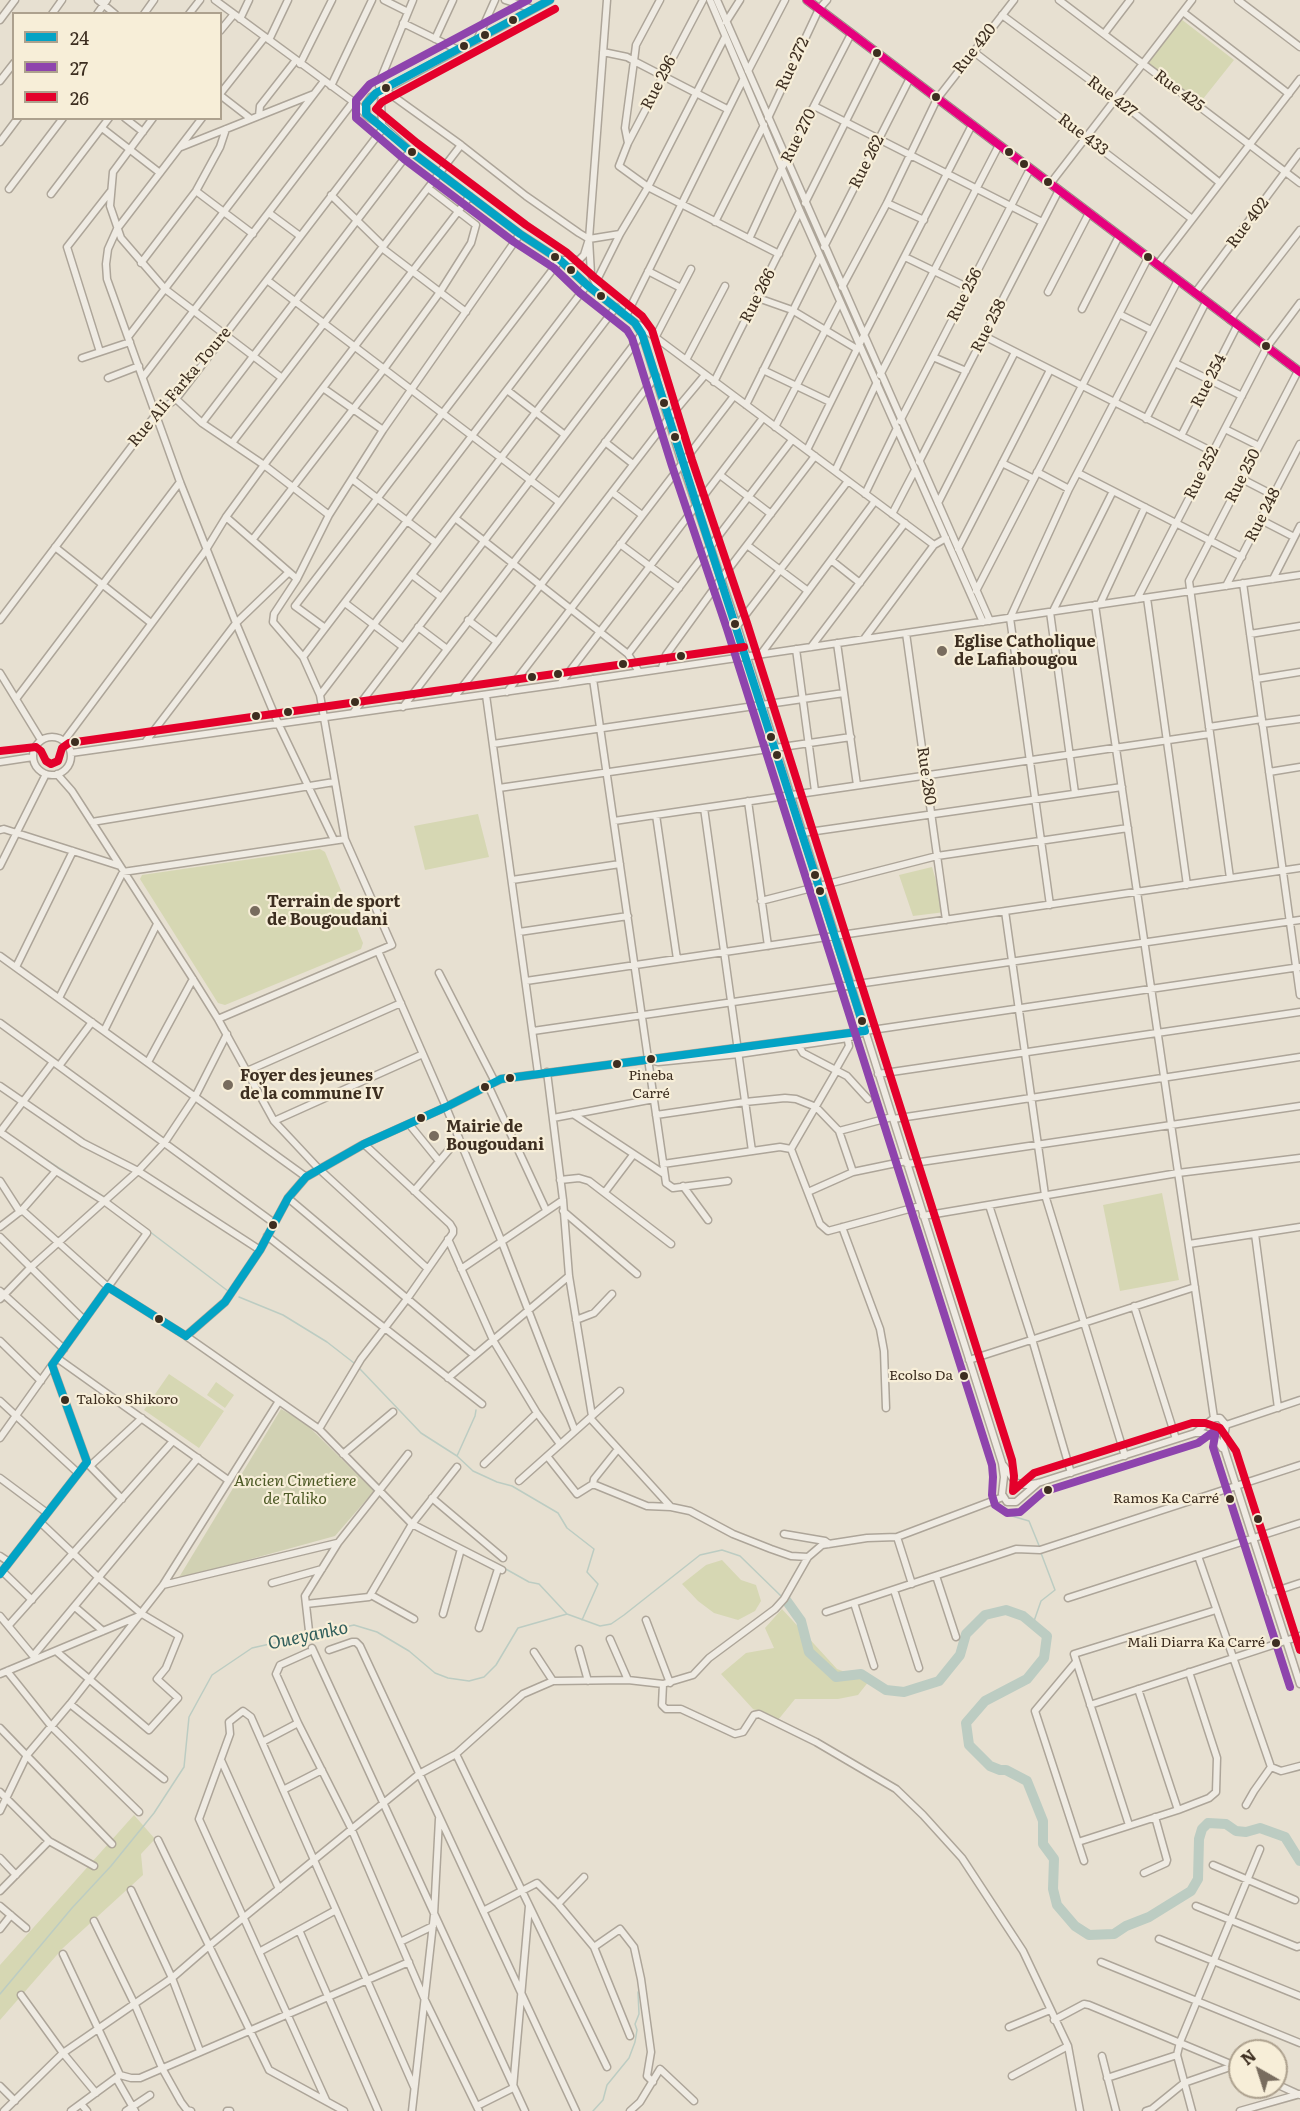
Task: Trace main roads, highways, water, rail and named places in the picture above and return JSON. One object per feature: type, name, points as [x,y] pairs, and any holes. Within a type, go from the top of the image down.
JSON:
[{"type":"main road","points":[[807,0],[1299,371]]},
{"type":"waterway","points":[[860,1046],[883,1116]]},
{"type":"waterway","points":[[885,1122],[897,1160]]},
{"type":"waterway","points":[[17,1141],[104,1197]]},
{"type":"waterway","points":[[899,1167],[906,1191]]},
{"type":"waterway","points":[[907,1194],[911,1205]]},
{"type":"waterway","points":[[108,1200],[228,1291]]},
{"type":"waterway","points":[[913,1211],[960,1359]]},
{"type":"waterway","points":[[239,1297],[283,1315],[327,1342],[354,1363]]},
{"type":"waterway","points":[[961,1363],[975,1406]]},
{"type":"waterway","points":[[360,1369],[421,1433],[457,1456],[473,1471],[512,1486],[558,1513],[567,1528],[594,1549],[587,1572],[598,1584],[582,1620]]},
{"type":"waterway","points":[[457,1456],[476,1410]]},
{"type":"waterway","points":[[976,1411],[984,1435]]},
{"type":"waterway","points":[[989,1451],[993,1498]]},
{"type":"waterway","points":[[995,1503],[998,1509],[1005,1514],[1029,1521],[1040,1548]]},
{"type":"waterway","name":"Oueyanko","points":[[0,1994],[154,1813],[184,1767],[189,1717],[212,1675],[252,1648],[354,1625],[377,1632],[409,1651],[435,1673],[448,1678],[469,1681],[484,1677],[496,1665],[518,1628],[567,1614],[600,1626],[611,1624],[700,1555],[722,1550],[740,1556],[781,1596]]},
{"type":"waterway","points":[[1033,1624],[1041,1601],[1055,1590],[1041,1553]]},
{"type":"waterway","points":[[485,1558],[492,1562]]},
{"type":"waterway","points":[[504,1568],[529,1582],[539,1584],[567,1614]]},
{"type":"waterway","points":[[786,1600],[801,1621],[809,1652],[836,1677],[861,1674],[886,1690],[904,1692],[939,1681],[960,1655],[966,1634],[985,1615],[1006,1610],[1023,1616],[1047,1636],[1044,1658],[1027,1679],[985,1701],[966,1723],[969,1745],[990,1766],[1006,1770],[1027,1781],[1043,1821],[1043,1844],[1054,1859],[1053,1889],[1057,1905],[1075,1926],[1089,1935],[1114,1934],[1126,1926],[1149,1917],[1191,1891],[1198,1879],[1199,1839],[1202,1829],[1208,1823],[1226,1824],[1236,1831],[1246,1832],[1260,1828],[1285,1837],[1300,1861]]},
{"type":"waterway","points":[[593,2111],[603,2100],[607,2085],[629,2058],[637,2030],[635,2024],[639,2014],[638,1992]]},
{"type":"place","name":"Eglise Catholique de Lafiabougou","points":[[942,651]]},
{"type":"place","name":"Terrain de sport de Bougoudani","points":[[255,911]]},
{"type":"place","name":"Pineba Carré","points":[[651,1059]]},
{"type":"place","name":"Foyer des jeunes de la commune IV","points":[[228,1085]]},
{"type":"place","name":"Mairie de Bougoudani","points":[[434,1136]]},
{"type":"place","name":"Ecolso Da","points":[[964,1376]]},
{"type":"place","name":"Taloko Shikoro","points":[[65,1400]]},
{"type":"place","name":"Ramos Ka Carré","points":[[1230,1499]]},
{"type":"place","name":"Mali Diarra Ka Carré","points":[[1276,1643]]},
{"type":"park label","name":"Ancien Cimetiere de Taliko","points":[[295,1490]]}]
